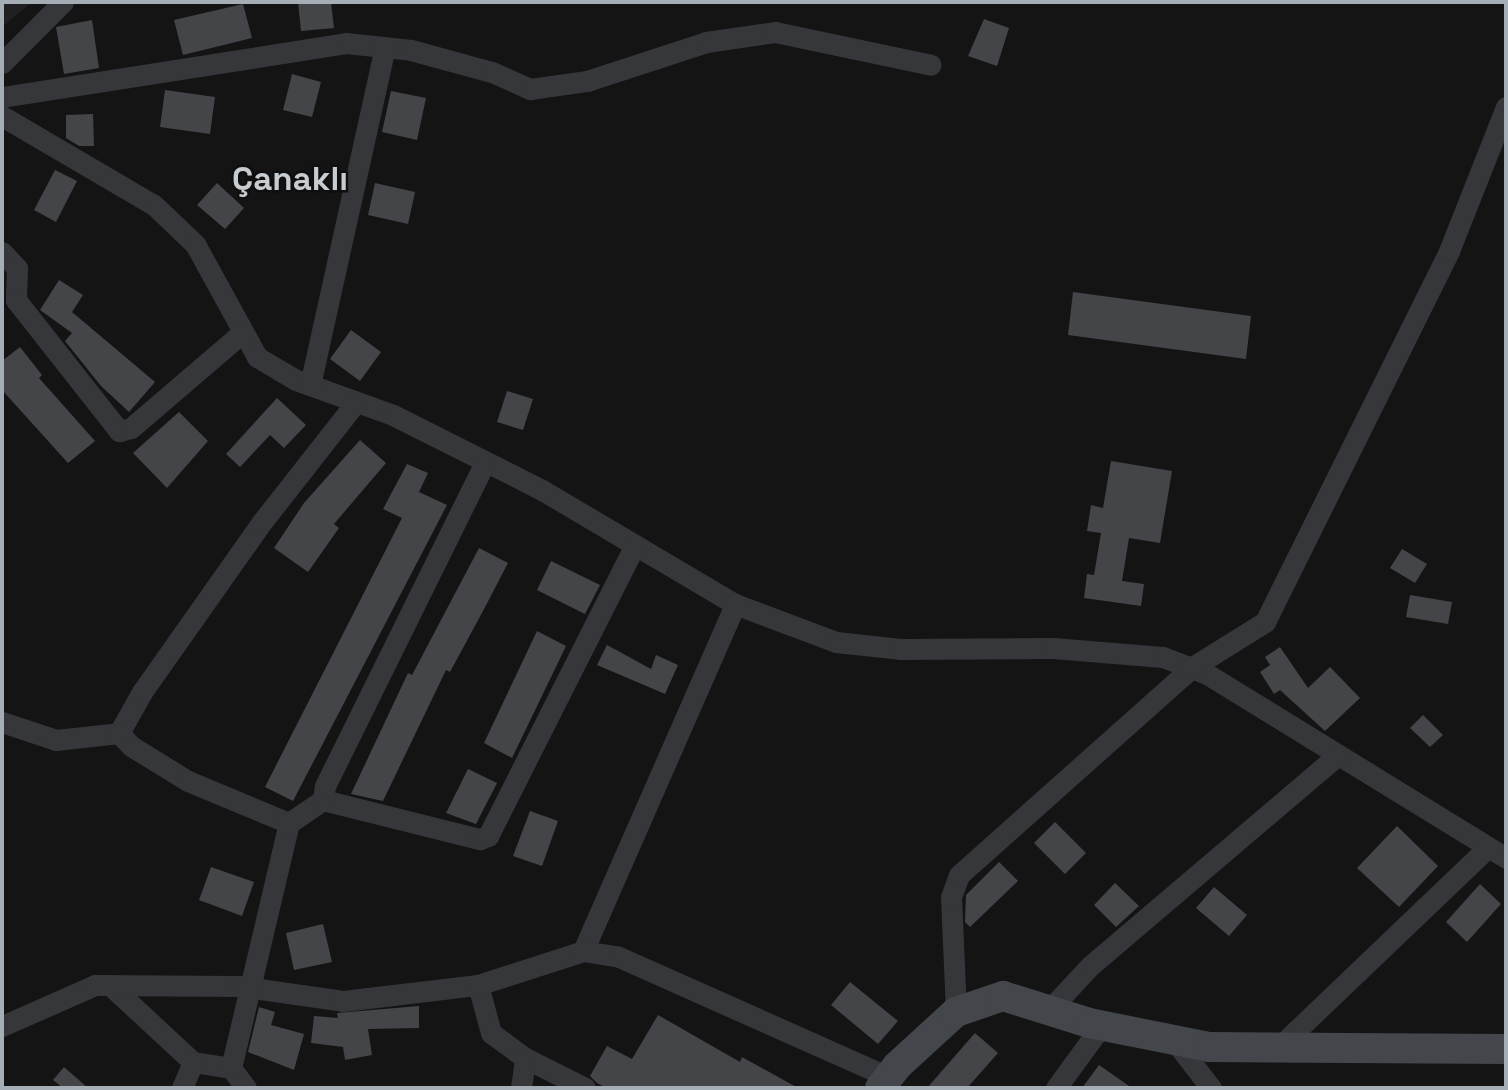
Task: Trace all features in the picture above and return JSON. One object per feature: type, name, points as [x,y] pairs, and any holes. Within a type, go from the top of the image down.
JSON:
[{"type":"street","points":[[2,63],[63,2]]},
{"type":"street","points":[[2,97],[346,43],[385,47],[492,72],[530,89],[587,81],[706,42],[775,32],[931,65]]},
{"type":"street","points":[[310,385],[385,47]]},
{"type":"street","points":[[956,1012],[951,897],[959,875],[1191,668],[1265,622],[1449,251],[1506,107]]},
{"type":"street","points":[[2,116],[155,205],[195,244],[257,358],[310,385],[393,415],[485,462],[735,604],[836,642],[900,649],[1054,648],[1163,657],[1191,668],[1497,852],[1279,1047]]},
{"type":"street","points":[[2,252],[17,268],[16,300],[119,431],[131,428],[242,333]]},
{"type":"street","points":[[119,733],[142,692],[262,522],[356,402]]},
{"type":"street","points":[[231,1068],[289,823],[323,800],[325,786],[485,462]]},
{"type":"street","points":[[323,800],[480,839],[488,836],[635,545]]},
{"type":"street","points":[[583,951],[735,604]]},
{"type":"street","points":[[2,722],[56,740],[119,733]]},
{"type":"street","points":[[119,733],[131,746],[188,781],[289,823]]},
{"type":"street","points":[[1049,1010],[1090,967],[1338,755]]},
{"type":"street","points":[[2,1026],[95,985],[251,988],[343,1001],[478,985],[583,951],[619,957],[884,1083],[956,1012],[1003,996],[1102,1025],[1209,1047],[1506,1049]]},
{"type":"street","points":[[110,985],[193,1062],[231,1068],[246,1088]]},
{"type":"street","points":[[478,985],[491,1033],[525,1058],[585,1088]]},
{"type":"street","points":[[1056,1088],[1102,1025]]},
{"type":"street","points":[[1174,1040],[1211,1088]]},
{"type":"street","points":[[521,1088],[525,1058]]},
{"type":"street","points":[[182,1088],[193,1062]]},
{"type":"shaded area","points":[[2,2],[32,2],[2,27]]},
{"type":"building","points":[[298,2],[331,2],[334,28],[301,31]]},
{"type":"building","points":[[243,4],[252,38],[183,55],[174,20]]},
{"type":"building","points":[[984,19],[1009,28],[997,66],[968,56]]},
{"type":"building","points":[[92,20],[99,68],[64,74],[56,27]]},
{"type":"building","points":[[292,74],[321,82],[312,117],[283,110]]},
{"type":"building","points":[[165,90],[215,97],[210,134],[160,127]]},
{"type":"building","points":[[391,91],[426,98],[417,140],[382,132]]},
{"type":"building","points":[[93,114],[94,146],[79,146],[66,138],[66,115]]},
{"type":"building","points":[[55,170],[77,181],[56,222],[34,210]]},
{"type":"building","points":[[217,183],[244,208],[225,229],[197,205]]},
{"type":"building","points":[[375,183],[415,192],[408,224],[368,215]]},
{"type":"building","points":[[59,280],[83,295],[72,312],[155,382],[129,412],[101,386],[65,341],[72,333],[40,310]]},
{"type":"building","points":[[1073,292],[1251,316],[1246,359],[1068,335]]},
{"type":"building","points":[[351,330],[381,352],[360,381],[330,359]]},
{"type":"building","points":[[20,347],[42,375],[39,378],[95,441],[68,463],[2,390],[2,361]]},
{"type":"building","points":[[507,391],[533,399],[523,430],[497,422]]},
{"type":"building","points":[[277,398],[306,425],[284,448],[270,435],[240,467],[226,454]]},
{"type":"building","points":[[179,412],[208,441],[167,488],[133,453]]},
{"type":"building","points":[[360,440],[386,463],[334,524],[339,528],[308,572],[274,548],[304,503]]},
{"type":"building","points":[[1111,461],[1172,471],[1160,543],[1129,538],[1122,581],[1144,584],[1141,606],[1084,598],[1087,574],[1094,575],[1101,533],[1087,531],[1091,505],[1103,508]]},
{"type":"building","points":[[407,464],[428,473],[419,492],[447,505],[293,801],[265,787],[402,518],[383,509]]},
{"type":"building","points":[[479,548],[508,563],[450,672],[446,670],[383,801],[351,794],[408,673],[412,675]]},
{"type":"building","points":[[1402,549],[1427,564],[1415,583],[1390,568]]},
{"type":"building","points":[[551,561],[600,585],[585,614],[537,590]]},
{"type":"building","points":[[1410,595],[1452,602],[1448,624],[1406,617]]},
{"type":"building","points":[[537,631],[566,646],[512,758],[484,743]]},
{"type":"building","points":[[607,645],[651,669],[656,655],[678,665],[665,694],[597,665]]},
{"type":"building","points":[[1280,647],[1308,688],[1330,667],[1360,698],[1325,731],[1280,690],[1274,694],[1260,672],[1270,665],[1265,657]]},
{"type":"building","points":[[1423,715],[1443,735],[1430,747],[1410,728]]},
{"type":"building","points":[[468,769],[497,783],[476,824],[446,813]]},
{"type":"building","points":[[530,811],[558,821],[542,866],[513,856]]},
{"type":"building","points":[[1055,822],[1086,853],[1065,874],[1034,843]]},
{"type":"building","points":[[1397,826],[1438,866],[1399,907],[1357,868]]},
{"type":"building","points":[[999,862],[1018,881],[970,927],[965,922],[966,895]]},
{"type":"building","points":[[211,867],[254,882],[242,916],[199,900]]},
{"type":"building","points":[[1115,883],[1139,906],[1116,927],[1094,905]]},
{"type":"building","points":[[1480,884],[1501,904],[1467,942],[1446,922]]},
{"type":"building","points":[[1214,887],[1247,915],[1229,936],[1196,908]]},
{"type":"building","points":[[323,924],[332,962],[294,970],[286,933]]},
{"type":"building","points":[[850,982],[898,1021],[878,1044],[831,1005]]},
{"type":"building","points":[[419,1006],[419,1028],[368,1029],[372,1055],[345,1060],[343,1047],[311,1043],[314,1016],[338,1018],[337,1013]]},
{"type":"building","points":[[259,1007],[275,1012],[271,1025],[304,1034],[294,1070],[248,1052]]},
{"type":"building","points":[[658,1015],[740,1062],[742,1057],[798,1088],[606,1088],[590,1076],[607,1046],[632,1059]]},
{"type":"building","points":[[975,1033],[998,1053],[967,1088],[927,1088]]},
{"type":"building","points":[[1099,1065],[1132,1088],[1082,1088]]},
{"type":"building","points":[[64,1067],[88,1088],[63,1088],[53,1080]]},
{"type":"district","name":"Çanaklı","points":[[290,180]]}]
